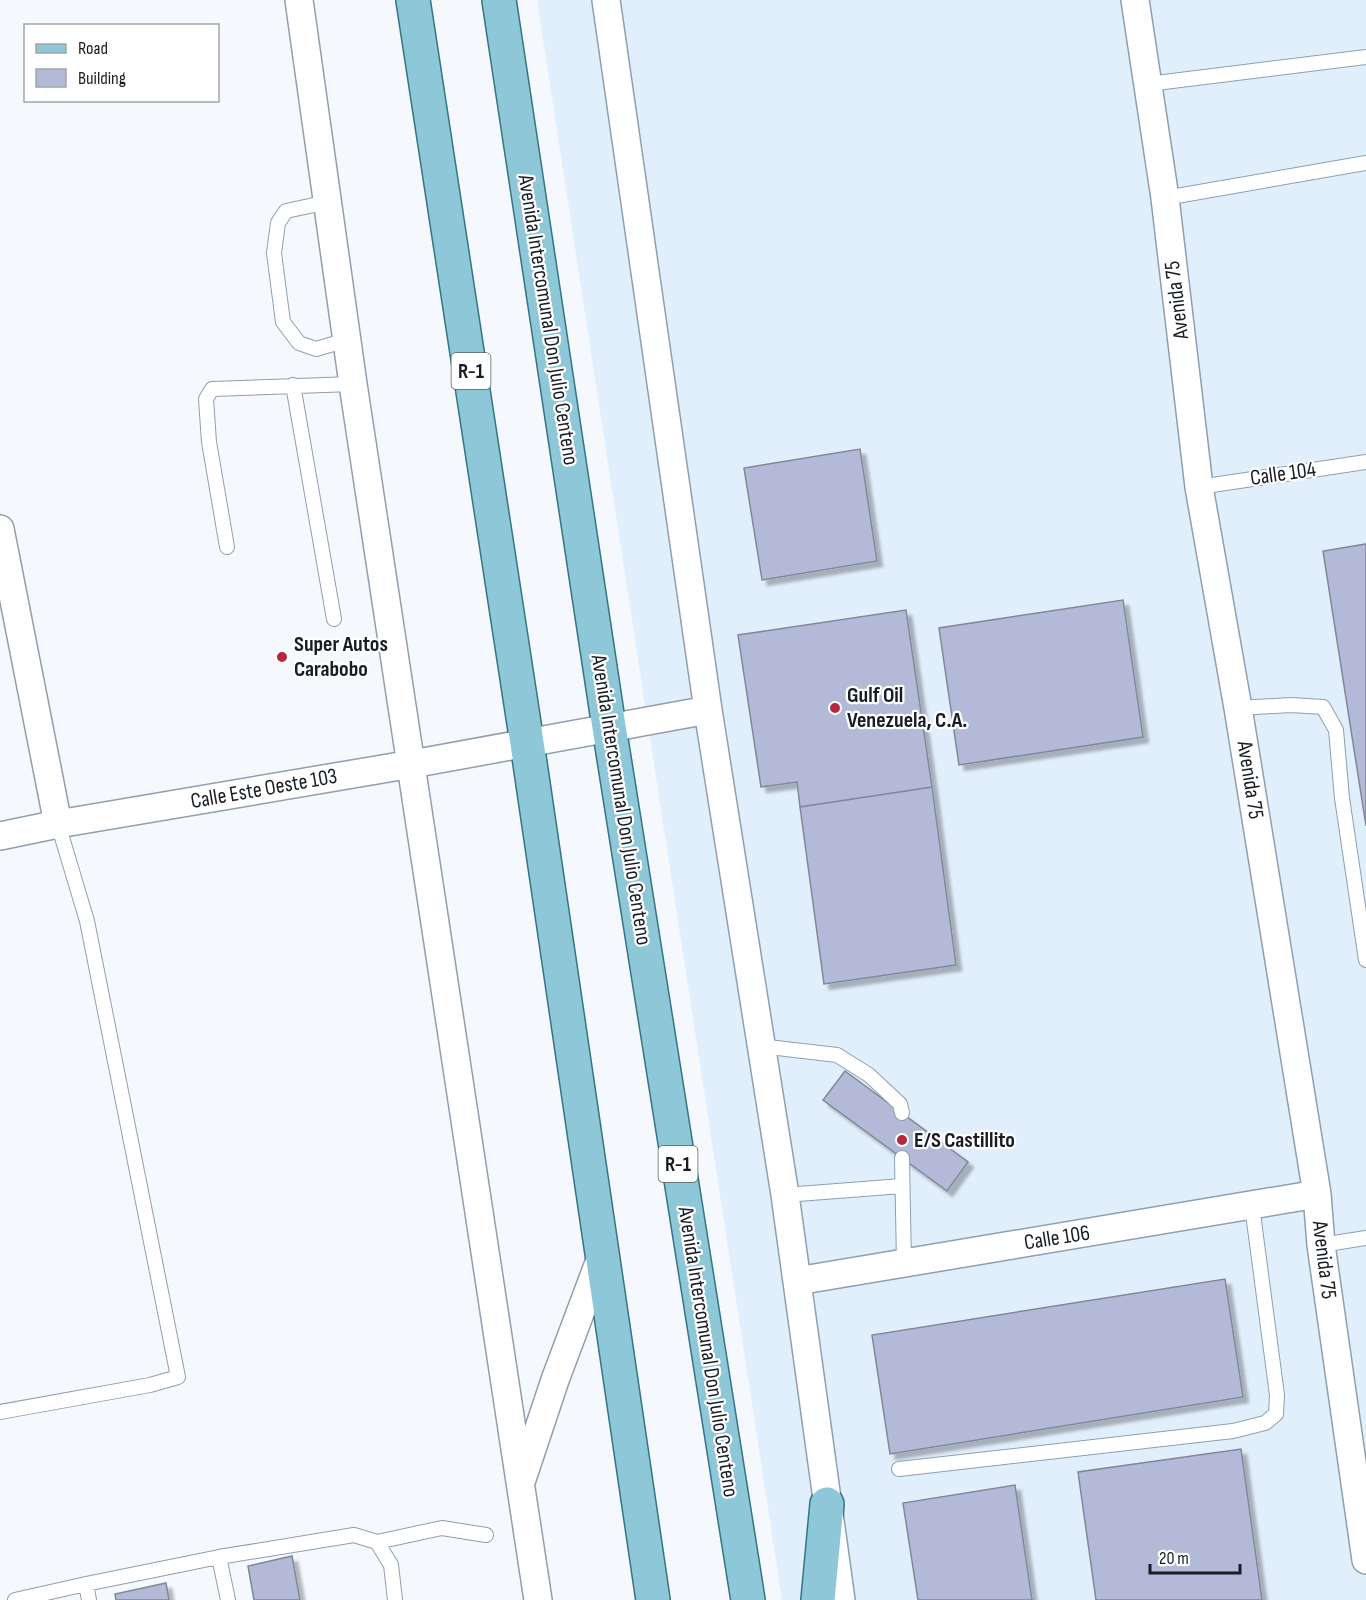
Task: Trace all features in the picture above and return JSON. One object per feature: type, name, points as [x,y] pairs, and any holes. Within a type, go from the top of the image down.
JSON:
[{"type":"main road","name":"R-1","points":[[413,0],[527,743],[653,1600]]},
{"type":"main road","name":"Avenida Intercomunal Don Julio Centeno","points":[[499,0],[609,727],[748,1600]]},
{"type":"main road","points":[[818,1600],[826,1504]]},
{"type":"street","points":[[299,0],[353,384],[538,1600]]},
{"type":"street","points":[[606,0],[708,710],[785,1195],[841,1600]]},
{"type":"street","name":"Avenida 75","points":[[1136,0],[1165,198],[1199,486],[1238,708],[1317,1194],[1321,1245],[1366,1560]]},
{"type":"street","points":[[0,529],[58,824]]},
{"type":"street","name":"Calle Este Oeste 103","points":[[0,836],[708,710]]},
{"type":"street","name":"Calle 106","points":[[797,1281],[1317,1194]]},
{"type":"street","points":[[521,1483],[555,1380],[603,1252]]},
{"type":"lane","points":[[1148,84],[1366,57]]},
{"type":"lane","points":[[1165,198],[1366,163]]},
{"type":"lane","points":[[328,202],[286,211],[278,222],[274,253],[283,322],[299,343],[316,349],[347,340]]},
{"type":"lane","points":[[227,547],[209,442],[206,399],[213,389],[353,384]]},
{"type":"lane","points":[[293,386],[334,619]]},
{"type":"lane","name":"Calle 104","points":[[1199,486],[1366,462]]},
{"type":"lane","points":[[1238,708],[1291,705],[1323,707],[1336,730],[1342,798],[1366,960]]},
{"type":"lane","points":[[0,1413],[178,1377],[87,921],[58,824]]},
{"type":"lane","points":[[760,1046],[837,1055],[869,1075],[900,1104],[902,1113]]},
{"type":"lane","points":[[902,1158],[904,1263]]},
{"type":"lane","points":[[785,1195],[902,1186]]},
{"type":"lane","points":[[899,1469],[1233,1431],[1265,1423],[1275,1414],[1277,1395],[1252,1206]]},
{"type":"lane","points":[[1321,1245],[1366,1238]]},
{"type":"lane","points":[[15,1600],[219,1557],[354,1535],[377,1542],[442,1528],[486,1535]]},
{"type":"lane","points":[[377,1542],[391,1564],[395,1600]]},
{"type":"lane","points":[[219,1557],[228,1600]]},
{"type":"lane","points":[[86,1584],[89,1600]]},
{"type":"shaded area","points":[[537,0],[1366,0],[1366,1600],[782,1600]]},
{"type":"building","points":[[860,449],[877,561],[762,580],[744,468]]},
{"type":"building","points":[[1366,544],[1366,826],[1323,551]]},
{"type":"building","points":[[1123,600],[1143,737],[959,765],[939,628]]},
{"type":"building","name":"Gulf Oil Venezuela, C.A.","points":[[906,610],[932,787],[800,807],[797,782],[761,787],[738,635]]},
{"type":"building","points":[[932,787],[956,965],[824,984],[800,807]]},
{"type":"building","points":[[845,1071],[968,1162],[947,1191],[823,1100]]},
{"type":"building","points":[[1225,1279],[1243,1397],[890,1454],[872,1335]]},
{"type":"building","points":[[1241,1449],[1262,1600],[1096,1600],[1078,1472]]},
{"type":"building","points":[[1015,1485],[1032,1600],[918,1600],[903,1503]]},
{"type":"building","points":[[292,1556],[300,1600],[254,1600],[248,1566]]},
{"type":"building","points":[[166,1583],[169,1600],[116,1600],[115,1594]]},
{"type":"place","name":"Super Autos Carabobo","points":[[282,657]]},
{"type":"place","name":"Gulf Oil Venezuela, C.A.","points":[[835,708]]},
{"type":"place","name":"E/S Castillito","points":[[902,1140]]}]
